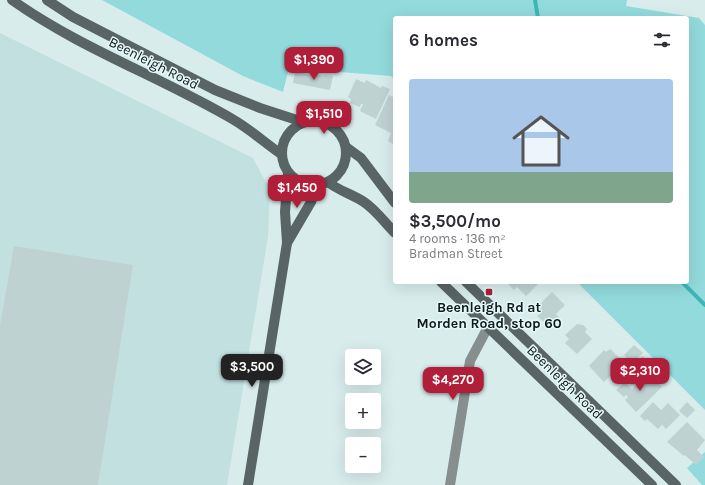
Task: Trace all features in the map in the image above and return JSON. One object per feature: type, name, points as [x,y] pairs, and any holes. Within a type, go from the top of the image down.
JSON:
[{"type":"main road","name":"Beenleigh Road","points":[[12,0],[50,26],[232,119],[281,154]]},
{"type":"main road","name":"Beenleigh Road","points":[[47,0],[72,17],[215,90],[260,108],[303,122]]},
{"type":"main road","points":[[314,120],[325,122],[335,128],[342,136],[346,147],[346,158],[343,168],[328,182],[317,185],[306,185],[296,181],[288,174],[283,164],[281,154],[282,144],[287,134],[294,127],[303,122],[314,120]]},
{"type":"main road","points":[[346,147],[361,158],[393,200]]},
{"type":"main road","points":[[248,485],[288,243],[285,212],[288,174]]},
{"type":"main road","points":[[328,182],[336,189],[365,203],[393,231]]},
{"type":"main road","points":[[288,243],[311,202],[317,185]]},
{"type":"main road","name":"Beenleigh Road","points":[[443,284],[652,485]]},
{"type":"main road","name":"Beenleigh Road","points":[[468,284],[676,485]]},
{"type":"street","points":[[450,485],[470,360],[488,327]]},
{"type":"shaded area","points":[[102,0],[627,0],[626,6],[687,16],[393,16],[393,78],[391,76],[289,68],[283,92],[243,76]]},
{"type":"shaded area","points":[[689,16],[699,18],[705,25],[705,410],[579,284],[689,284]]},
{"type":"shaded area","points":[[0,33],[253,158],[270,190],[268,237],[227,485],[0,485]]},
{"type":"shaded area","points":[[705,452],[705,485],[702,485],[687,468]]},
{"type":"building","points":[[295,72],[316,76],[333,76],[330,90],[293,83]]},
{"type":"building","points":[[356,79],[365,83],[366,80],[381,88],[382,86],[390,89],[376,119],[360,111],[363,104],[361,104],[360,107],[350,103],[351,99],[348,97]]},
{"type":"building","points":[[389,95],[393,97],[393,144],[388,141],[391,133],[375,125]]},
{"type":"building","points":[[14,246],[133,265],[98,485],[0,485],[0,325]]},
{"type":"building","points":[[508,284],[538,284],[526,296],[517,287],[514,290]]},
{"type":"building","points":[[552,292],[565,305],[556,314],[559,317],[551,326],[547,322],[546,324],[537,316],[541,313],[536,308]]},
{"type":"building","points":[[577,324],[583,325],[587,329],[585,332],[592,339],[577,354],[565,343],[569,339],[565,335]]},
{"type":"building","points":[[634,345],[643,353],[632,364],[624,355]]},
{"type":"building","points":[[610,349],[624,362],[604,382],[589,366],[604,350],[606,352]]},
{"type":"building","points":[[642,356],[647,360],[644,364],[639,360]]},
{"type":"building","points":[[648,374],[662,387],[636,412],[625,400],[628,397],[626,395],[624,397],[616,390],[625,382],[632,389]]},
{"type":"building","points":[[653,402],[661,410],[668,403],[680,415],[666,429],[662,425],[658,429],[647,419],[645,421],[640,416]]},
{"type":"building","points":[[687,402],[695,410],[687,418],[679,411]]},
{"type":"building","points":[[687,422],[705,440],[697,450],[704,457],[696,465],[667,442]]},
{"type":"waterway","points":[[535,0],[538,16]]},
{"type":"waterway","points":[[684,284],[705,305]]},
{"type":"place","name":"Beenleigh Rd at Morden Road, stop 60","points":[[489,292]]}]
